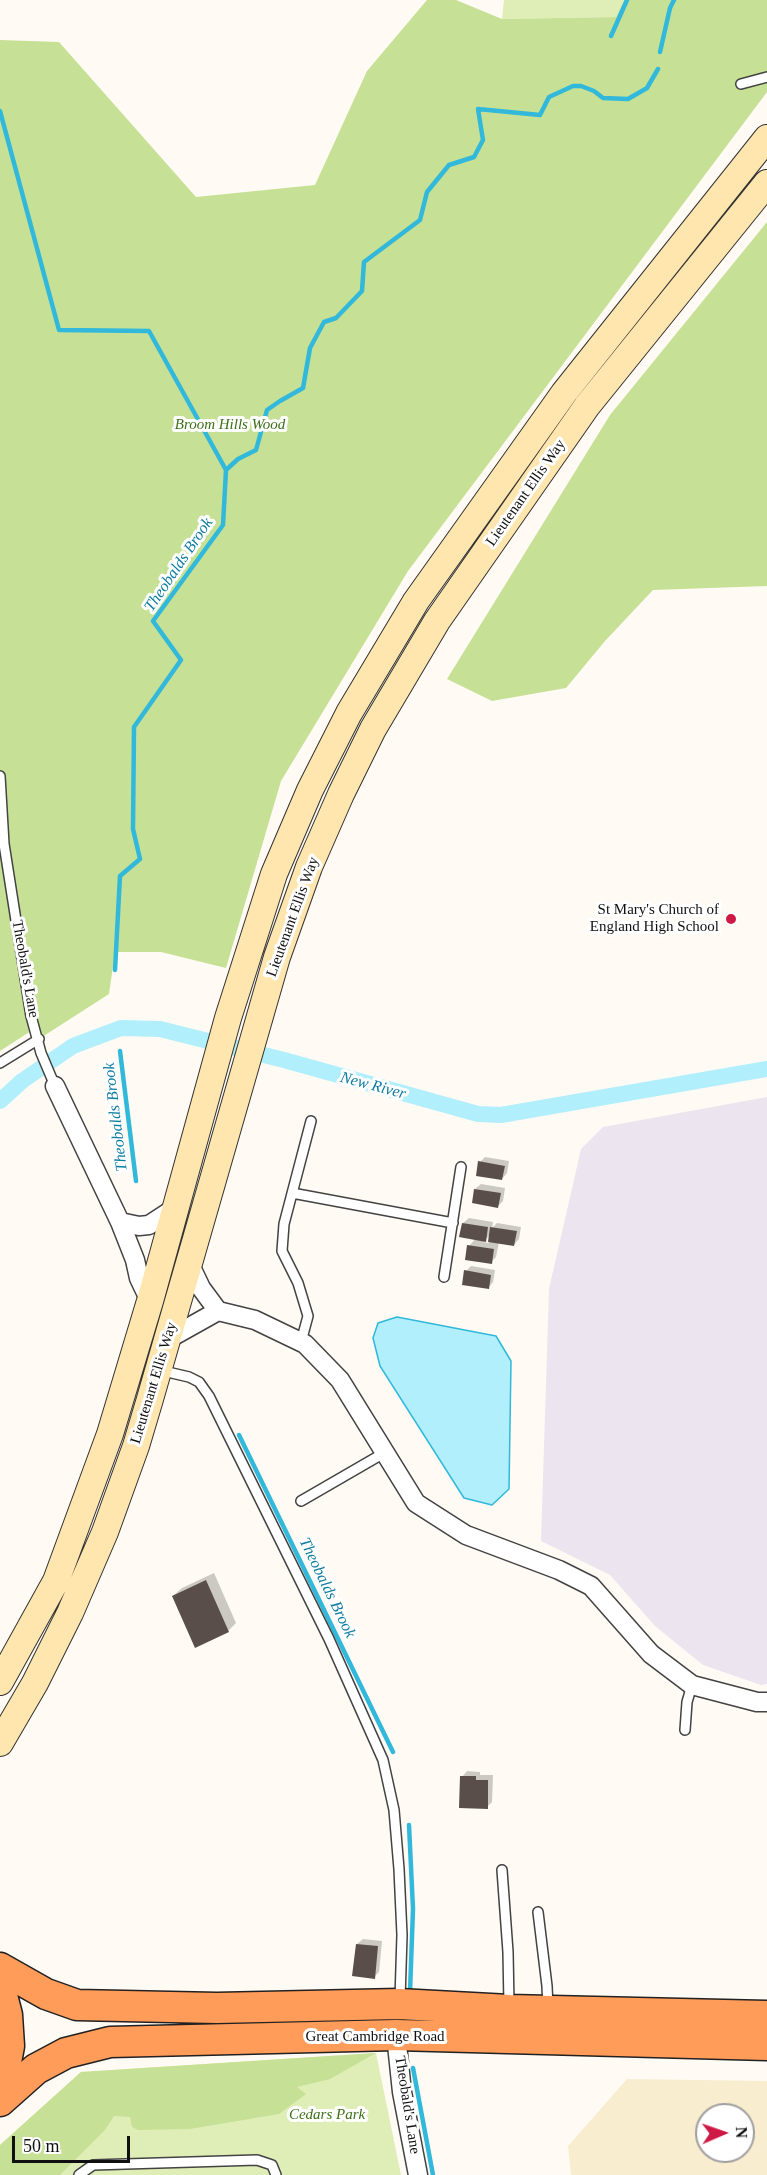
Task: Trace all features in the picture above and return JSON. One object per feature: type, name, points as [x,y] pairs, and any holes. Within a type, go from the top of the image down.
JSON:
[{"type":"highway","name":"Great Cambridge Road","points":[[0,1968],[46,1994],[77,2006],[216,2008],[399,2004],[509,2010],[767,2016]]},
{"type":"highway","points":[[0,1988],[8,2015],[9,2046],[0,2083]]},
{"type":"highway","name":"Great Cambridge Road","points":[[0,2101],[36,2069],[56,2058],[66,2053],[110,2042],[396,2035],[767,2044]]},
{"type":"main road","name":"Lieutenant Ellis Way","points":[[0,1682],[56,1581],[110,1434],[150,1301],[228,1018],[274,874],[310,790],[349,713],[416,601],[564,393],[767,138]]},
{"type":"main road","name":"Lieutenant Ellis Way","points":[[0,1743],[35,1683],[70,1613],[105,1532],[136,1446],[255,1026],[309,867],[336,805],[374,729],[437,621],[587,406],[767,183]]},
{"type":"street","points":[[52,1080],[120,1222],[135,1260],[139,1278],[150,1301]]},
{"type":"street","points":[[120,1222],[139,1226],[150,1225],[175,1208]]},
{"type":"street","points":[[189,1263],[201,1288],[218,1311],[255,1320],[301,1342],[340,1380],[416,1503],[466,1535],[559,1570],[591,1586],[651,1654],[692,1685],[758,1702],[767,1702]]},
{"type":"street","points":[[168,1339],[218,1311]]},
{"type":"street","name":"Theobald's Lane","points":[[396,2035],[402,2092],[418,2175]]},
{"type":"lane","points":[[741,84],[767,77]]},
{"type":"lane","name":"Theobald's Lane","points":[[0,776],[4,844],[31,1016],[39,1038],[41,1053],[52,1080]]},
{"type":"lane","points":[[0,1063],[39,1038]]},
{"type":"lane","points":[[301,1342],[308,1316],[298,1283],[282,1251],[284,1224],[311,1121]]},
{"type":"lane","points":[[444,1277],[461,1167]]},
{"type":"lane","points":[[292,1193],[453,1223]]},
{"type":"lane","points":[[159,1370],[189,1377],[199,1382],[209,1396],[329,1639],[383,1760],[394,1810],[399,1869],[402,1935],[399,2004]]},
{"type":"lane","points":[[302,1501],[384,1453]]},
{"type":"lane","points":[[685,1730],[687,1702],[692,1685]]},
{"type":"lane","points":[[502,1870],[508,1952],[509,2010]]},
{"type":"lane","points":[[538,1912],[548,1986],[548,2011]]},
{"type":"lane","points":[[79,2175],[93,2165],[257,2160],[272,2165],[276,2175]]},
{"type":"shaded area","points":[[767,1097],[767,1684],[761,1685],[703,1665],[655,1626],[610,1575],[541,1541],[549,1289],[581,1149],[603,1127]]},
{"type":"shaded area","points":[[627,2079],[767,2081],[767,2175],[571,2175],[568,2146]]},
{"type":"green space","name":"Broom Hills Wood","points":[[427,0],[456,0],[502,19],[616,17],[624,0],[767,0],[767,92],[408,571],[281,781],[226,968],[161,952],[115,952],[109,994],[39,1039],[31,1031],[0,1051],[0,40],[59,42],[196,197],[315,185],[367,71]]},
{"type":"green space","points":[[504,0],[624,0],[616,17],[502,19]]},
{"type":"green space","points":[[767,222],[767,586],[653,590],[605,641],[566,688],[492,701],[447,679],[610,415]]},
{"type":"green space","name":"Cedars Park","points":[[376,2053],[401,2175],[0,2175],[0,2145],[81,2072]]},
{"type":"green space","points":[[376,2053],[330,2079],[297,2087],[306,2094],[279,2114],[190,2129],[138,2130],[132,2127],[130,2117],[114,2116],[105,2130],[60,2175],[0,2175],[0,2145],[81,2072]]},
{"type":"water","points":[[397,1317],[496,1336],[511,1361],[509,1489],[492,1505],[464,1498],[380,1366],[373,1338],[378,1323]]},
{"type":"building","points":[[478,1161],[505,1166],[502,1180],[476,1176]]},
{"type":"building","points":[[474,1189],[501,1193],[498,1208],[472,1203]]},
{"type":"building","points":[[462,1223],[488,1227],[486,1242],[459,1237]]},
{"type":"building","points":[[490,1227],[517,1231],[514,1246],[488,1242]]},
{"type":"building","points":[[467,1245],[494,1249],[492,1264],[465,1260]]},
{"type":"building","points":[[464,1270],[491,1275],[489,1289],[462,1285]]},
{"type":"building","points":[[206,1580],[229,1632],[195,1648],[172,1596]]},
{"type":"building","points":[[460,1776],[476,1776],[476,1780],[488,1780],[488,1809],[459,1808]]},
{"type":"building","points":[[356,1944],[378,1946],[375,1979],[352,1976]]},
{"type":"waterway","points":[[611,36],[627,0]]},
{"type":"waterway","name":"Theobalds Brook","points":[[660,52],[674,0]]},
{"type":"waterway","name":"Theobalds Brook","points":[[115,970],[120,876],[140,859],[133,829],[134,727],[181,660],[153,621],[223,525],[226,470],[238,459],[256,450],[267,410],[303,388],[310,348],[324,322],[336,318],[362,291],[364,262],[420,220],[427,192],[449,165],[474,157],[483,140],[478,109],[540,115],[549,97],[573,86],[581,86],[594,91],[603,98],[628,99],[647,88],[658,69]]},
{"type":"waterway","points":[[0,111],[59,330],[149,331],[226,470]]},
{"type":"waterway","name":"New River","points":[[0,1101],[22,1081],[73,1046],[121,1028],[160,1029],[284,1060],[478,1114],[501,1115],[767,1069]]},
{"type":"waterway","name":"Theobalds Brook","points":[[120,1051],[136,1181]]},
{"type":"waterway","name":"Theobalds Brook","points":[[239,1435],[393,1752]]},
{"type":"waterway","name":"Theobalds Brook","points":[[409,1825],[413,1909],[410,1992]]},
{"type":"waterway","name":"Theobalds Brook","points":[[413,2068],[433,2175]]},
{"type":"place","name":"St Mary's Church of England High School","points":[[731,919]]}]
